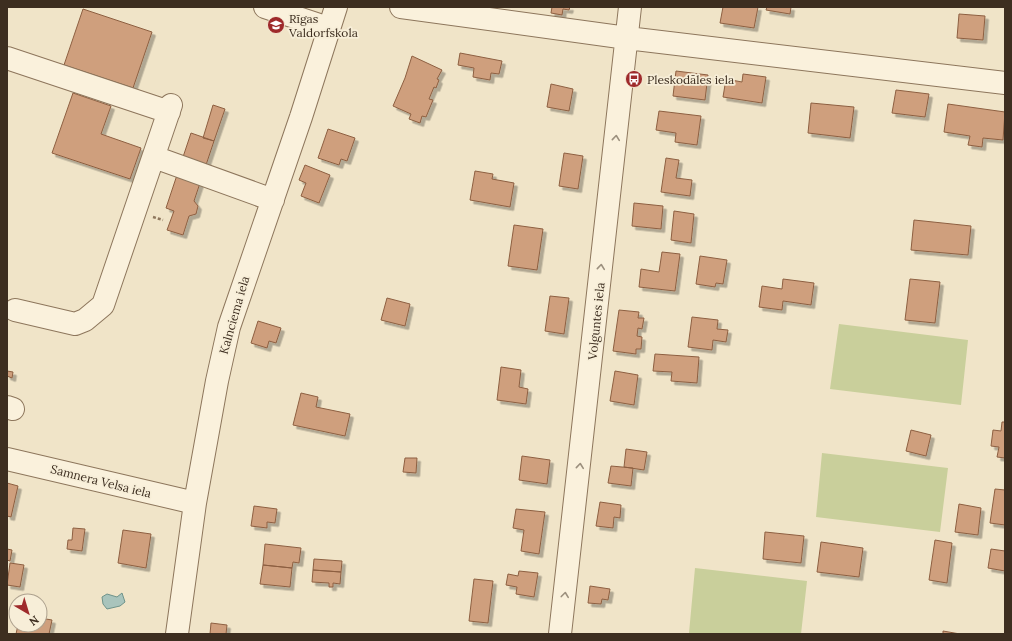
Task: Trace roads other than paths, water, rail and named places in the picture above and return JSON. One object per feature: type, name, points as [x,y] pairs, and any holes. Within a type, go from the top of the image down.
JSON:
[{"type":"street","points":[[265,7],[328,28]]},
{"type":"street","name":"Kalnciema iela","points":[[177,634],[195,503],[217,380],[229,326],[301,117],[328,28],[336,7]]},
{"type":"street","points":[[401,7],[627,38],[1005,82]]},
{"type":"street","name":"Volguntes iela","points":[[560,634],[630,7]]},
{"type":"street","points":[[7,58],[170,109],[103,305],[85,320],[75,324],[15,310]]},
{"type":"street","points":[[154,158],[273,200]]},
{"type":"street","name":"Samnera Velsa iela","points":[[7,459],[195,503]]},
{"type":"water","points":[[122,593],[125,602],[120,606],[107,609],[103,604],[102,597],[107,594],[117,597]]},
{"type":"place","name":"Rīgas Valdorfskola","points":[[276,25]]},
{"type":"place","name":"Pleskodāles iela","points":[[634,79]]}]
